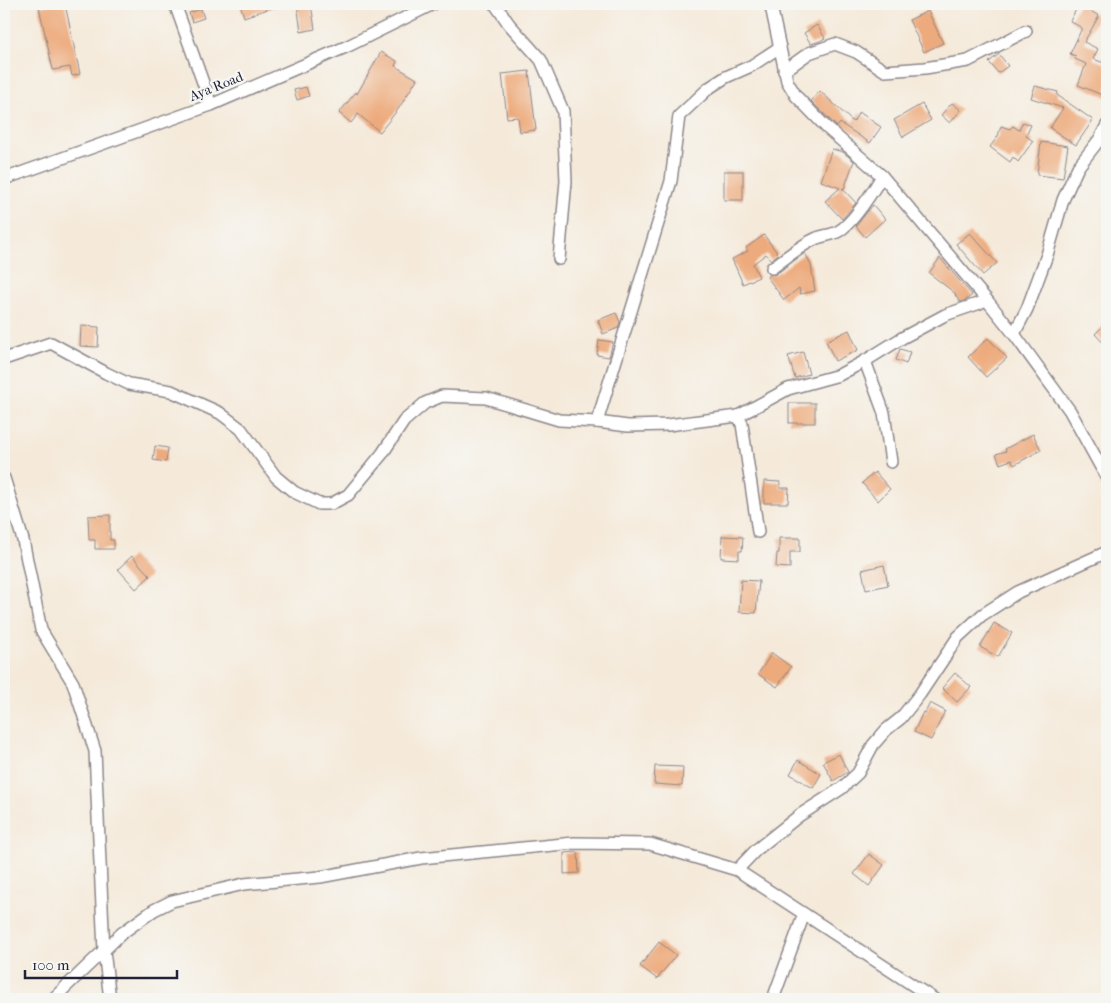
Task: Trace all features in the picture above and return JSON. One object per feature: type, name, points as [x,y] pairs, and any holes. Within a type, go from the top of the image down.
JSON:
[{"type":"street","points":[[175,4],[211,105]]},
{"type":"street","name":"Aya Road","points":[[4,179],[211,105],[348,46],[433,4]]},
{"type":"street","points":[[495,4],[509,24],[541,60],[562,111],[566,181],[559,259]]},
{"type":"street","points":[[770,4],[784,71],[787,81],[796,96],[827,128],[882,176],[986,299],[1070,411],[1107,478]]},
{"type":"street","points":[[784,71],[810,53],[835,44],[856,52],[885,71],[925,68],[968,61],[1026,31]]},
{"type":"street","points":[[598,422],[671,181],[679,116],[709,88],[726,77],[752,66],[780,47]]},
{"type":"street","points":[[1014,334],[1027,308],[1063,200],[1078,167],[1099,140],[1107,125]]},
{"type":"street","points":[[772,268],[796,250],[818,238],[840,231],[869,197],[882,176]]},
{"type":"street","points":[[4,359],[51,343],[128,384],[171,391],[220,413],[241,429],[276,477],[294,492],[319,504],[331,504],[348,495],[382,454],[404,421],[425,403],[442,396],[486,398],[559,420],[628,426],[668,425],[738,416],[788,389],[839,375],[945,315],[980,303],[986,299]]},
{"type":"street","points":[[865,361],[884,413],[891,462]]},
{"type":"street","points":[[738,416],[742,424],[758,532]]},
{"type":"street","points":[[4,478],[23,540],[41,630],[73,684],[95,751],[104,951],[110,999]]},
{"type":"street","points":[[737,870],[756,850],[792,821],[842,788],[858,773],[873,745],[886,730],[901,718],[920,694],[958,637],[982,615],[1018,592],[1107,552]]},
{"type":"street","points":[[53,999],[122,933],[154,910],[172,901],[244,884],[320,877],[421,858],[574,843],[650,844],[737,870],[934,999]]},
{"type":"street","points":[[773,999],[804,914]]},
{"type":"building","points":[[65,4],[80,74],[72,76],[70,67],[53,70],[39,7]]},
{"type":"building","points":[[240,4],[280,4],[280,5],[244,17]]},
{"type":"building","points":[[297,4],[311,4],[315,29],[301,32]]},
{"type":"building","points":[[1079,4],[1099,16],[1084,42],[1098,49],[1093,59],[1107,64],[1107,97],[1078,85],[1086,64],[1075,59],[1076,56],[1070,54],[1082,28],[1070,21]]},
{"type":"building","points":[[201,9],[204,18],[192,22],[189,13]]},
{"type":"building","points":[[928,11],[943,43],[924,52],[909,20]]},
{"type":"building","points":[[817,25],[825,38],[811,44],[804,33]]},
{"type":"building","points":[[381,52],[397,61],[395,66],[417,79],[399,108],[380,132],[358,114],[351,123],[339,113],[356,92],[357,94]]},
{"type":"building","points":[[999,54],[1008,66],[998,73],[989,62]]},
{"type":"building","points":[[529,71],[536,130],[520,132],[518,117],[507,118],[502,74]]},
{"type":"building","points":[[1035,86],[1058,92],[1057,95],[1093,120],[1076,145],[1050,128],[1063,108],[1031,98]]},
{"type":"building","points":[[306,87],[309,96],[297,100],[294,90]]},
{"type":"building","points":[[820,91],[853,122],[859,112],[881,127],[870,143],[840,123],[837,127],[811,101]]},
{"type":"building","points":[[952,103],[961,110],[950,123],[941,115]]},
{"type":"building","points":[[922,104],[931,120],[903,137],[894,120]]},
{"type":"building","points":[[1023,122],[1031,125],[1026,136],[1033,141],[1018,162],[1013,157],[1010,162],[990,147],[998,136],[1001,126],[1010,129],[1013,126],[1019,130]]},
{"type":"building","points":[[1041,142],[1068,146],[1063,178],[1037,175]]},
{"type":"building","points":[[832,149],[843,152],[854,161],[844,189],[842,188],[856,203],[842,219],[825,201],[840,188],[821,181]]},
{"type":"building","points":[[724,171],[743,171],[743,200],[724,200]]},
{"type":"building","points":[[873,205],[885,219],[865,237],[856,226]]},
{"type":"building","points":[[970,233],[997,263],[983,275],[956,244]]},
{"type":"building","points":[[764,235],[778,254],[771,260],[766,254],[753,264],[759,277],[743,284],[732,259],[748,251],[746,248]]},
{"type":"building","points":[[805,253],[811,265],[815,291],[800,294],[799,288],[784,300],[767,277],[776,274]]},
{"type":"building","points":[[940,258],[972,295],[966,300],[960,302],[956,294],[929,273]]},
{"type":"building","points":[[616,313],[620,322],[618,328],[603,334],[598,320]]},
{"type":"building","points":[[1107,322],[1107,347],[1095,334]]},
{"type":"building","points":[[81,326],[99,327],[98,347],[80,346]]},
{"type":"building","points":[[849,330],[858,350],[835,361],[826,341]]},
{"type":"building","points":[[988,338],[1007,358],[986,377],[968,357]]},
{"type":"building","points":[[599,340],[613,342],[609,357],[597,355]]},
{"type":"building","points":[[900,349],[910,352],[906,364],[896,360]]},
{"type":"building","points":[[803,352],[809,374],[795,378],[788,356]]},
{"type":"building","points":[[789,403],[815,403],[815,423],[789,423]]},
{"type":"building","points":[[1033,434],[1041,450],[1014,465],[1011,460],[1000,464],[996,454],[1006,451],[1005,449]]},
{"type":"building","points":[[155,446],[168,448],[166,462],[153,460]]},
{"type":"building","points":[[875,472],[890,489],[878,501],[862,483]]},
{"type":"building","points":[[764,481],[780,482],[780,488],[789,488],[788,503],[764,503]]},
{"type":"building","points":[[110,515],[110,540],[114,540],[114,549],[95,549],[95,540],[89,540],[88,516]]},
{"type":"building","points":[[722,536],[743,537],[742,551],[739,551],[739,559],[721,558]]},
{"type":"building","points":[[779,538],[800,538],[800,552],[790,552],[790,568],[776,567],[777,553],[779,553]]},
{"type":"building","points":[[132,556],[150,576],[136,589],[118,569]]},
{"type":"building","points":[[884,565],[888,585],[866,590],[862,570]]},
{"type":"building","points":[[741,580],[759,581],[756,613],[739,612]]},
{"type":"building","points":[[994,623],[1012,633],[998,657],[980,647]]},
{"type":"building","points":[[772,653],[791,667],[777,687],[758,674]]},
{"type":"building","points":[[955,673],[971,687],[957,702],[942,688]]},
{"type":"building","points":[[930,703],[945,711],[931,740],[914,732],[923,712],[925,713]]},
{"type":"building","points":[[839,754],[848,772],[833,781],[823,762]]},
{"type":"building","points":[[798,760],[821,774],[813,788],[790,774]]},
{"type":"building","points":[[655,766],[683,767],[682,786],[654,784]]},
{"type":"building","points":[[578,852],[579,873],[564,874],[564,853]]},
{"type":"building","points":[[869,854],[884,865],[869,886],[854,874]]},
{"type":"building","points":[[659,942],[676,955],[657,979],[640,966]]}]
